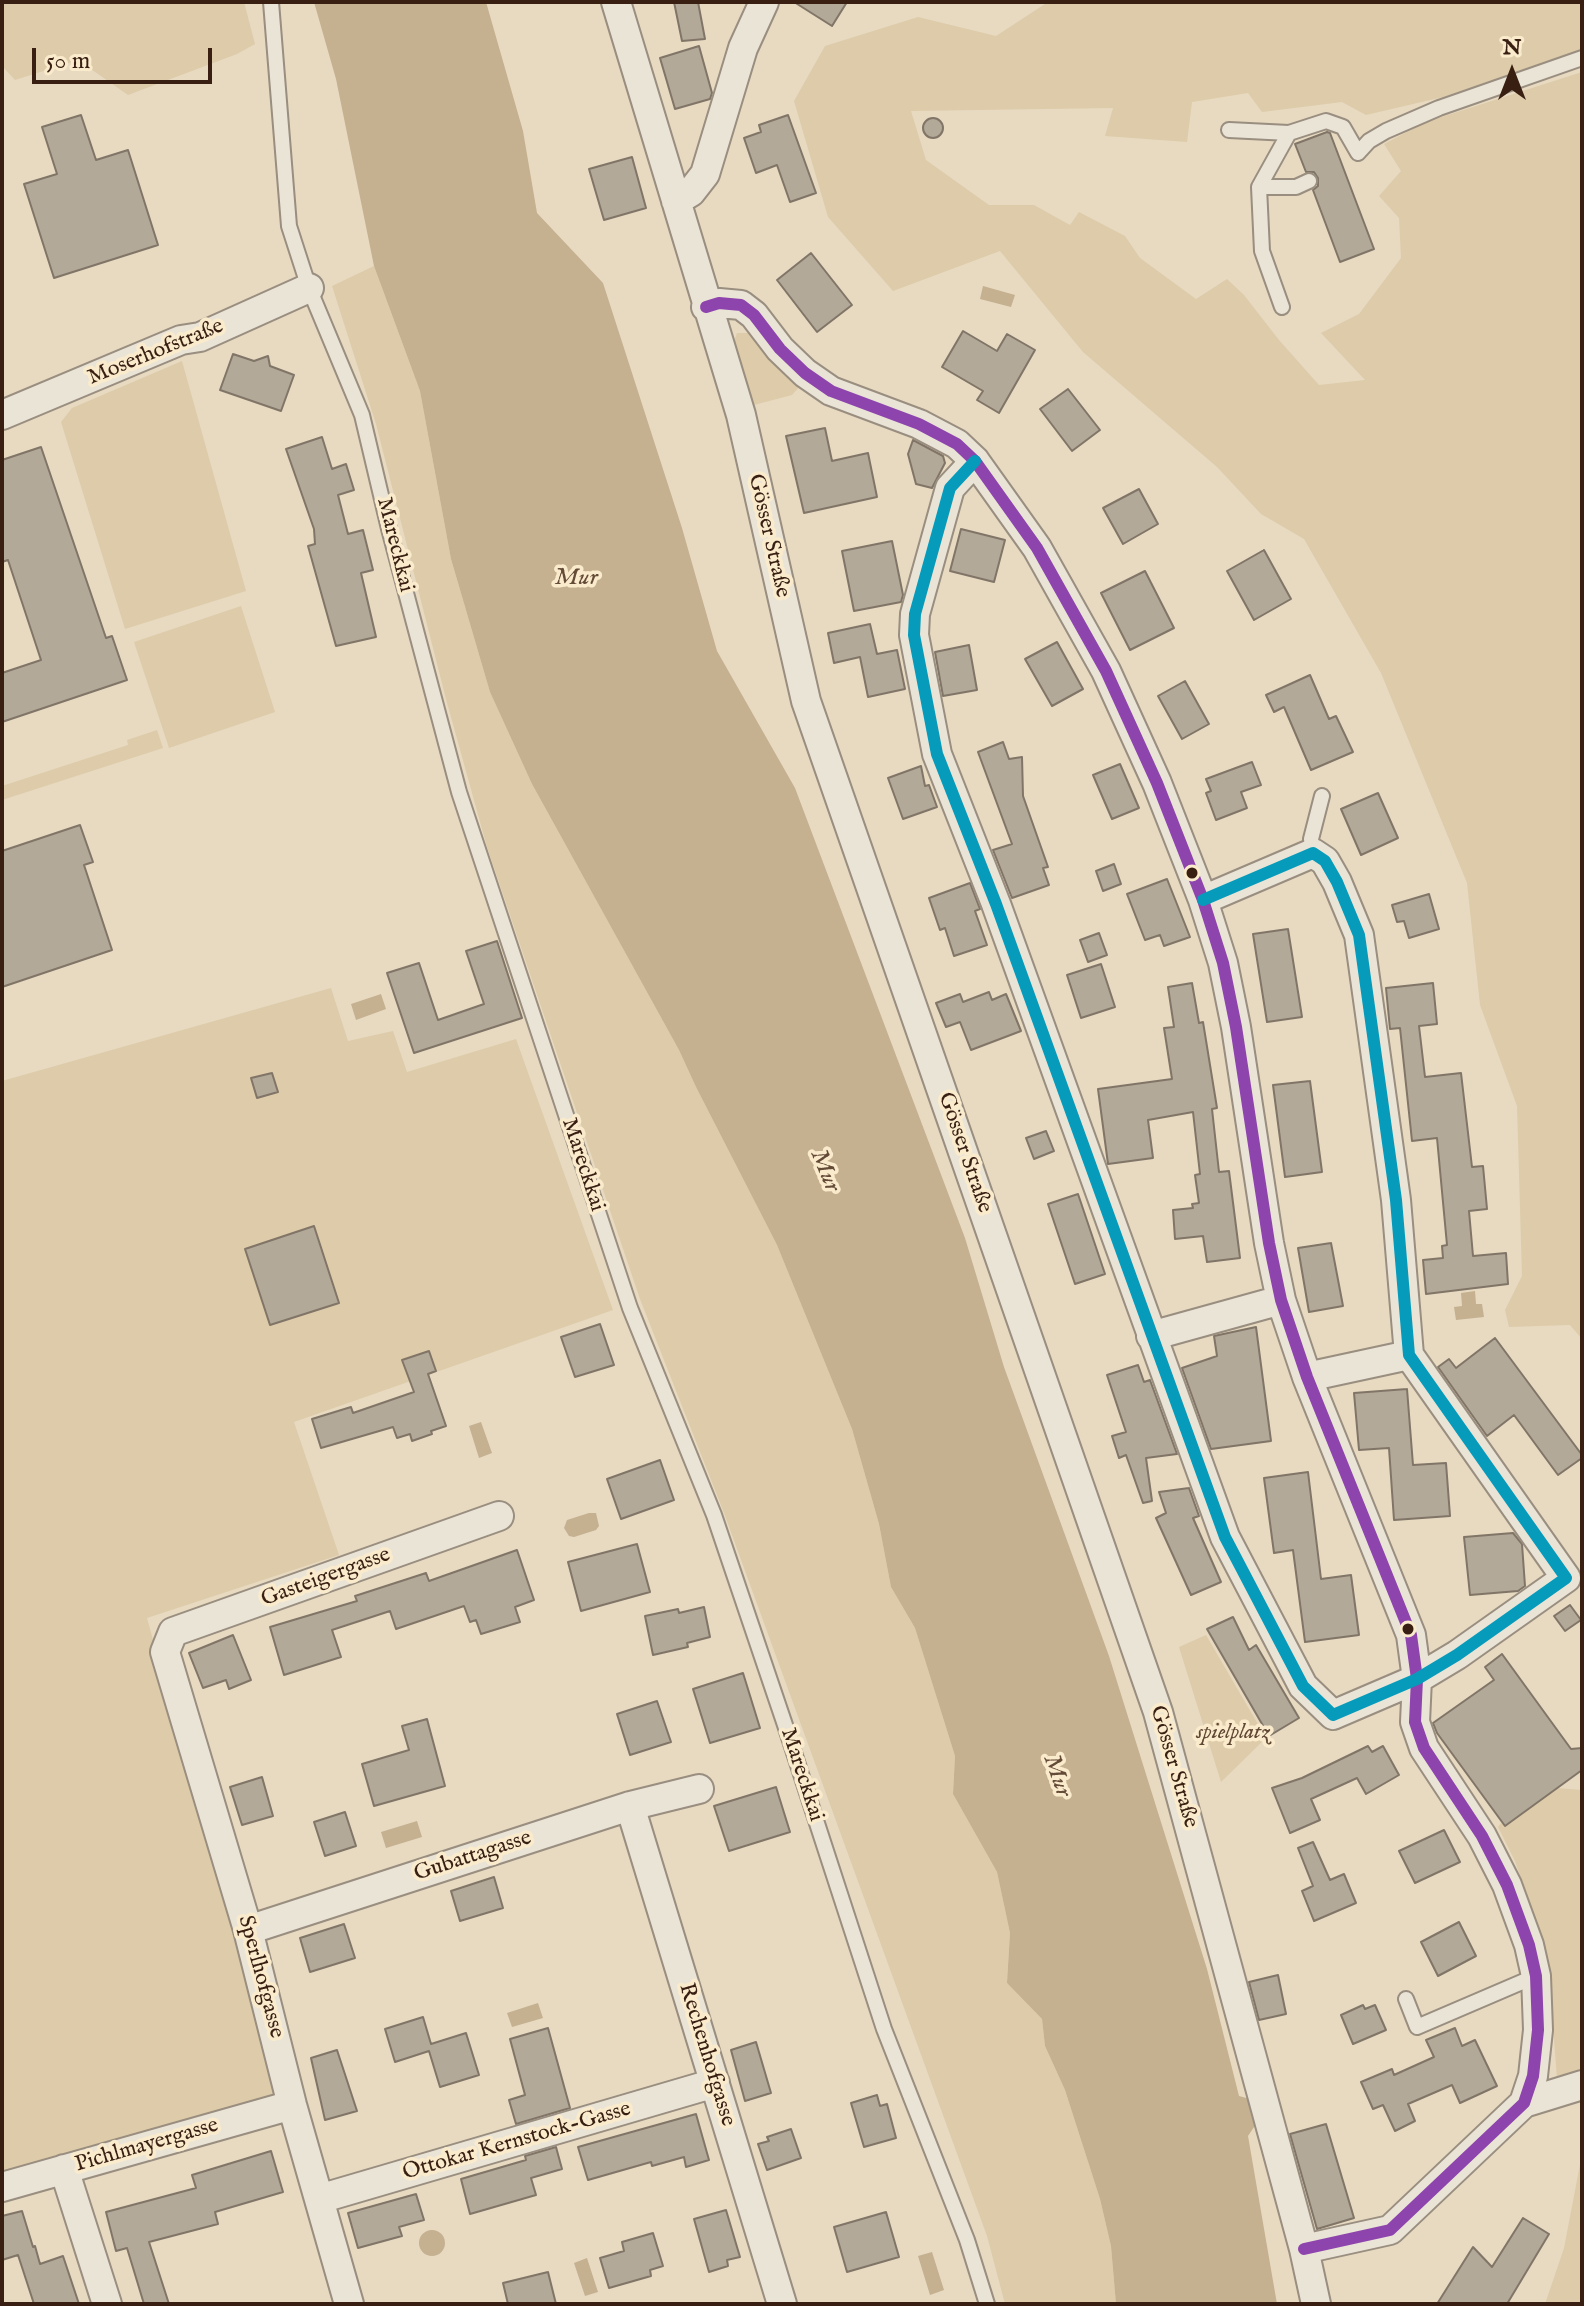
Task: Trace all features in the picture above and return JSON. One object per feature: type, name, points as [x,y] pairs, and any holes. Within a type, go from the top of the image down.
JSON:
[{"type":"street","name":"Gösser Straße","points":[[616,2],[741,415],[806,701],[1158,1712],[1304,2249],[1316,2304]]},
{"type":"street","points":[[676,201],[691,192],[705,174],[743,48],[764,2]]},
{"type":"street","name":"Moserhofstraße","points":[[2,415],[181,340],[200,337],[309,288]]},
{"type":"street","points":[[706,307],[719,303],[741,305],[754,315],[780,349],[805,373],[831,391],[919,424],[957,444],[975,461],[1037,548],[1106,671],[1157,783],[1203,900],[1223,963],[1281,1300],[1307,1377],[1411,1635],[1417,1679],[1415,1722],[1424,1748],[1482,1836],[1507,1885],[1529,1945],[1536,1976],[1538,2030],[1533,2076],[1524,2103]]},
{"type":"street","points":[[975,461],[950,488],[915,614],[914,635],[937,754],[1002,918],[1225,1537],[1303,1686],[1333,1715],[1417,1679],[1572,1589],[1409,1355],[1396,1200],[1359,935],[1325,861],[1313,853],[1203,900]]},
{"type":"street","points":[[1151,1336],[1281,1300]]},
{"type":"street","points":[[1307,1377],[1409,1355]]},
{"type":"street","name":"Gasteigergasse","points":[[165,1652],[173,1632],[499,1516]]},
{"type":"street","name":"Sperlhofgasse","points":[[165,1652],[248,1930],[292,2105],[349,2304]]},
{"type":"street","name":"Gubattagasse","points":[[248,1930],[630,1806],[699,1789]]},
{"type":"street","name":"Rechenhofgasse","points":[[630,1806],[782,2304]]},
{"type":"street","name":"Ottokar Kernstock-Gasse","points":[[319,2199],[715,2083]]},
{"type":"street","points":[[1304,2249],[1390,2230],[1524,2103],[1582,2085]]},
{"type":"street","name":"Pichlmayergasse","points":[[2,2187],[292,2105]]},
{"type":"street","points":[[64,2169],[107,2304]]},
{"type":"lane","name":"Mareckkai","points":[[271,2],[289,226],[309,288],[362,415],[459,792],[625,1294],[714,1515],[884,2029],[967,2240],[987,2304]]},
{"type":"lane","points":[[1229,130],[1289,133],[1326,121],[1343,127],[1358,153],[1369,141],[1439,108],[1582,58]]},
{"type":"lane","points":[[1282,307],[1262,251],[1259,187],[1289,133]]},
{"type":"lane","points":[[1259,187],[1296,187],[1309,181]]},
{"type":"lane","points":[[1313,853],[1311,839],[1322,796]]},
{"type":"lane","points":[[1406,1999],[1417,2027],[1536,1976]]},
{"type":"green space","points":[[2,2],[244,2],[255,44],[237,54],[128,95],[78,60],[15,80],[2,66]]},
{"type":"green space","points":[[1048,2],[1582,2],[1582,49],[1443,97],[1366,115],[1342,102],[1262,112],[1248,93],[1192,102],[1187,142],[1105,136],[1113,108],[911,111],[926,160],[989,205],[1034,205],[1070,225],[1079,212],[1125,236],[1140,258],[1196,299],[1227,279],[1319,385],[1365,380],[1321,333],[1359,314],[1401,258],[1399,218],[1379,196],[1401,171],[1384,144],[1426,122],[1582,72],[1582,1339],[1570,1325],[1509,1327],[1505,1310],[1522,1276],[1517,1106],[1480,1005],[1467,883],[1381,673],[1304,539],[1261,514],[1217,467],[1083,352],[1000,251],[893,291],[828,217],[794,101],[825,46],[918,17],[996,36]]},
{"type":"green space","points":[[374,266],[420,391],[451,559],[490,692],[532,784],[679,1050],[777,1245],[852,1429],[879,1524],[891,1587],[915,1628],[955,1756],[953,1794],[997,1872],[1010,1933],[1007,1983],[1042,2019],[1045,2046],[1065,2090],[1100,2199],[1111,2246],[1116,2304],[1005,2304],[987,2236],[724,1513],[640,1299],[487,847],[376,424],[332,286]]},
{"type":"green space","points":[[737,333],[749,333],[765,343],[801,385],[792,395],[754,405],[733,344]]},
{"type":"green space","points":[[182,361],[246,591],[125,629],[61,422],[72,408]]},
{"type":"green space","points":[[241,606],[275,712],[169,748],[134,642]]},
{"type":"green space","points":[[157,730],[163,748],[2,800],[2,786],[128,745],[127,740]]},
{"type":"green space","points":[[331,988],[348,1041],[393,1031],[407,1072],[516,1039],[613,1310],[294,1422],[339,1555],[147,1618],[279,2097],[2,2179],[2,1081]]},
{"type":"green space","name":"spielplatz","points":[[1206,1635],[1266,1738],[1221,1782],[1179,1647]]},
{"type":"green space","points":[[1557,1788],[1582,1790],[1582,2071],[1557,2079],[1548,1958],[1515,1861],[1498,1827],[1501,1823],[1506,1826]]},
{"type":"green space","points":[[1582,2154],[1582,2304],[1545,2304],[1564,2248]]},
{"type":"water","name":"Mur","points":[[314,2],[486,2],[523,131],[537,213],[603,283],[682,528],[717,651],[795,788],[965,1238],[1004,1367],[1109,1656],[1207,1969],[1239,2096],[1250,2099],[1256,2124],[1248,2136],[1277,2304],[1116,2304],[1111,2246],[1100,2199],[1065,2090],[1045,2046],[1042,2019],[1007,1983],[1010,1933],[997,1872],[953,1794],[955,1756],[915,1628],[891,1587],[879,1524],[852,1429],[777,1245],[679,1050],[532,784],[490,692],[451,559],[420,391],[374,266],[336,79]]},
{"type":"water","points":[[983,286],[1015,295],[1011,307],[980,299]]},
{"type":"water","points":[[381,994],[386,1009],[356,1020],[351,1004]]},
{"type":"water","points":[[1475,1291],[1476,1304],[1482,1304],[1484,1317],[1456,1320],[1454,1307],[1462,1306],[1461,1293]]},
{"type":"water","points":[[481,1422],[492,1453],[479,1458],[469,1426]]},
{"type":"water","points":[[596,1513],[599,1526],[596,1530],[569,1536],[564,1528],[567,1520]]},
{"type":"water","points":[[417,1821],[422,1837],[386,1848],[381,1832]]},
{"type":"water","points":[[538,2003],[543,2018],[512,2027],[507,2013]]},
{"type":"water","points":[[432,2230],[442,2233],[445,2243],[442,2253],[432,2256],[422,2253],[419,2243],[422,2233]]},
{"type":"water","points":[[932,2252],[944,2290],[930,2295],[918,2256]]},
{"type":"water","points":[[587,2258],[598,2292],[585,2296],[574,2263]]},
{"type":"building","points":[[674,2],[698,2],[705,39],[682,41]]},
{"type":"building","points":[[794,2],[847,2],[832,26]]},
{"type":"building","points":[[699,46],[712,93],[710,99],[675,109],[660,58]]},
{"type":"building","points":[[81,115],[96,160],[128,150],[158,245],[54,278],[24,184],[57,174],[42,127]]},
{"type":"building","points":[[788,115],[816,193],[790,202],[777,165],[756,173],[744,138],[761,132],[759,125]]},
{"type":"building","points":[[929,118],[937,118],[943,128],[937,138],[929,138],[923,132],[923,124]]},
{"type":"building","points":[[1330,133],[1374,249],[1340,262],[1313,190],[1318,186],[1318,178],[1314,172],[1306,172],[1295,144]]},
{"type":"building","points":[[632,157],[646,208],[604,220],[589,169]]},
{"type":"building","points":[[811,253],[852,305],[817,332],[777,280]]},
{"type":"building","points":[[963,331],[997,351],[1007,334],[1035,350],[999,413],[977,400],[983,391],[942,367]]},
{"type":"building","points":[[233,354],[254,361],[268,356],[270,366],[294,375],[281,411],[220,390]]},
{"type":"building","points":[[1068,389],[1100,430],[1072,451],[1040,409]]},
{"type":"building","points":[[825,428],[832,461],[868,453],[877,497],[804,513],[786,436]]},
{"type":"building","points":[[322,437],[332,469],[346,464],[354,490],[338,495],[348,534],[363,530],[373,570],[361,573],[376,637],[336,646],[308,546],[315,544],[314,529],[286,449]]},
{"type":"building","points":[[913,440],[943,456],[945,463],[932,488],[916,484],[908,454]]},
{"type":"building","points":[[41,447],[106,638],[112,636],[127,680],[2,722],[2,673],[41,660],[8,560],[2,562],[2,460]]},
{"type":"building","points":[[1139,489],[1158,524],[1123,544],[1103,508]]},
{"type":"building","points":[[961,529],[1005,540],[994,582],[950,571]]},
{"type":"building","points":[[892,541],[903,595],[901,602],[854,611],[842,551]]},
{"type":"building","points":[[1264,550],[1291,599],[1254,620],[1227,571]]},
{"type":"building","points":[[1145,571],[1174,628],[1130,650],[1101,593]]},
{"type":"building","points":[[870,624],[877,654],[897,650],[905,689],[868,697],[860,657],[834,663],[828,633]]},
{"type":"building","points":[[1057,642],[1083,689],[1052,706],[1025,659]]},
{"type":"building","points":[[969,645],[977,690],[943,696],[935,652]]},
{"type":"building","points":[[1310,675],[1329,719],[1336,716],[1353,752],[1311,770],[1284,707],[1274,712],[1266,695]]},
{"type":"building","points":[[1185,681],[1209,724],[1182,739],[1158,696]]},
{"type":"building","points":[[1003,742],[1009,759],[1022,757],[1023,796],[1048,867],[1043,868],[1049,885],[1012,898],[993,850],[1012,844],[978,752]]},
{"type":"building","points":[[1252,762],[1261,785],[1241,792],[1247,808],[1216,820],[1206,793],[1211,791],[1206,779]]},
{"type":"building","points":[[1120,764],[1139,808],[1112,819],[1093,775]]},
{"type":"building","points":[[921,766],[925,786],[929,785],[937,807],[903,819],[888,778]]},
{"type":"building","points":[[1378,793],[1398,838],[1361,855],[1341,809]]},
{"type":"building","points":[[80,825],[93,862],[84,865],[112,950],[2,987],[2,851]]},
{"type":"building","points":[[1114,864],[1121,884],[1103,891],[1096,871]]},
{"type":"building","points":[[1167,879],[1190,937],[1164,946],[1160,935],[1145,940],[1127,894]]},
{"type":"building","points":[[970,883],[980,909],[975,911],[987,945],[954,956],[945,928],[940,930],[929,898]]},
{"type":"building","points":[[1429,894],[1439,929],[1409,938],[1404,921],[1397,922],[1392,905]]},
{"type":"building","points":[[1288,929],[1302,1017],[1267,1022],[1253,934]]},
{"type":"building","points":[[1099,933],[1107,955],[1088,962],[1080,940]]},
{"type":"building","points":[[497,941],[522,1018],[414,1053],[387,973],[419,963],[438,1020],[484,1004],[466,951]]},
{"type":"building","points":[[1101,964],[1115,1007],[1081,1018],[1067,975]]},
{"type":"building","points":[[1192,983],[1199,1023],[1203,1022],[1217,1108],[1212,1109],[1219,1172],[1229,1171],[1240,1258],[1207,1262],[1203,1236],[1175,1239],[1173,1210],[1193,1208],[1192,1204],[1199,1203],[1195,1175],[1200,1174],[1193,1112],[1148,1120],[1153,1158],[1108,1164],[1098,1089],[1172,1079],[1164,1028],[1174,1027],[1168,987]]},
{"type":"building","points":[[1433,983],[1437,1024],[1419,1026],[1425,1077],[1461,1073],[1472,1167],[1483,1166],[1487,1209],[1469,1211],[1473,1256],[1506,1253],[1508,1284],[1426,1294],[1423,1260],[1443,1258],[1442,1246],[1447,1245],[1437,1138],[1412,1141],[1400,1028],[1390,1029],[1386,988]]},
{"type":"building","points":[[989,992],[992,1000],[1006,994],[1021,1031],[971,1050],[960,1022],[946,1027],[936,1003],[960,994],[963,1002]]},
{"type":"building","points":[[272,1073],[278,1092],[257,1098],[251,1078]]},
{"type":"building","points":[[1310,1081],[1322,1172],[1285,1177],[1273,1085]]},
{"type":"building","points":[[1046,1131],[1054,1151],[1034,1159],[1026,1138]]},
{"type":"building","points":[[1078,1194],[1105,1274],[1075,1284],[1048,1204]]},
{"type":"building","points":[[314,1226],[339,1303],[270,1325],[245,1249]]},
{"type":"building","points":[[1331,1243],[1343,1306],[1309,1312],[1298,1248]]},
{"type":"building","points":[[600,1324],[614,1365],[575,1377],[561,1337]]},
{"type":"building","points":[[1256,1327],[1271,1441],[1211,1449],[1182,1368],[1217,1356],[1214,1336]]},
{"type":"building","points":[[1495,1338],[1582,1455],[1558,1475],[1514,1415],[1487,1436],[1438,1367],[1449,1359],[1456,1368]]},
{"type":"building","points":[[429,1351],[436,1371],[428,1374],[446,1426],[412,1441],[410,1434],[397,1438],[393,1427],[321,1448],[312,1419],[351,1407],[353,1413],[414,1392],[402,1360]]},
{"type":"building","points":[[1138,1365],[1144,1382],[1150,1380],[1177,1454],[1146,1458],[1152,1501],[1143,1503],[1126,1455],[1119,1458],[1112,1436],[1126,1432],[1107,1375]]},
{"type":"building","points":[[1407,1389],[1413,1465],[1446,1463],[1450,1516],[1394,1520],[1389,1448],[1359,1450],[1354,1393]]},
{"type":"building","points":[[660,1460],[674,1500],[621,1519],[607,1479]]},
{"type":"building","points":[[1308,1472],[1321,1579],[1351,1575],[1359,1635],[1305,1642],[1293,1550],[1274,1553],[1264,1478]]},
{"type":"building","points":[[1189,1488],[1199,1516],[1193,1518],[1221,1582],[1191,1595],[1156,1518],[1166,1513],[1159,1492]]},
{"type":"building","points":[[1513,1533],[1522,1544],[1525,1586],[1518,1591],[1470,1595],[1464,1537]]},
{"type":"building","points":[[637,1544],[650,1592],[581,1611],[568,1562]]},
{"type":"building","points":[[517,1550],[534,1600],[515,1607],[520,1622],[481,1634],[476,1620],[470,1622],[464,1606],[396,1629],[390,1611],[332,1630],[341,1657],[284,1675],[270,1627],[357,1601],[355,1596],[426,1573],[429,1581]]},
{"type":"building","points":[[1570,1605],[1581,1620],[1565,1631],[1554,1616]]},
{"type":"building","points":[[704,1607],[710,1637],[687,1643],[688,1647],[653,1655],[645,1616]]},
{"type":"building","points":[[1233,1617],[1249,1650],[1256,1645],[1299,1718],[1269,1736],[1207,1629]]},
{"type":"building","points":[[233,1635],[251,1680],[229,1689],[226,1680],[203,1688],[189,1653]]},
{"type":"building","points":[[1502,1654],[1571,1749],[1582,1748],[1582,1770],[1505,1826],[1437,1733],[1433,1723],[1494,1680],[1485,1667]]},
{"type":"building","points":[[743,1673],[760,1728],[710,1743],[693,1689]]},
{"type":"building","points":[[657,1701],[671,1742],[630,1755],[617,1714]]},
{"type":"building","points":[[427,1719],[445,1786],[374,1806],[362,1764],[409,1750],[402,1726]]},
{"type":"building","points":[[1368,1746],[1372,1752],[1383,1746],[1399,1775],[1366,1794],[1357,1778],[1311,1799],[1320,1820],[1290,1833],[1272,1788],[1302,1778]]},
{"type":"building","points":[[262,1777],[273,1816],[242,1825],[230,1787]]},
{"type":"building","points":[[776,1787],[790,1832],[729,1851],[714,1806]]},
{"type":"building","points":[[345,1812],[356,1846],[325,1856],[314,1822]]},
{"type":"building","points":[[1444,1830],[1460,1862],[1415,1883],[1399,1851]]},
{"type":"building","points":[[1313,1842],[1330,1880],[1344,1874],[1356,1903],[1314,1921],[1302,1891],[1313,1886],[1298,1848]]},
{"type":"building","points":[[494,1877],[503,1908],[460,1921],[451,1891]]},
{"type":"building","points":[[1459,1922],[1476,1956],[1438,1976],[1421,1942]]},
{"type":"building","points":[[344,1924],[355,1958],[310,1972],[300,1938]]},
{"type":"building","points":[[1278,1975],[1286,2014],[1259,2020],[1249,1982]]},
{"type":"building","points":[[1363,2005],[1365,2009],[1375,2005],[1386,2030],[1353,2044],[1341,2015]]},
{"type":"building","points":[[423,2017],[431,2044],[466,2033],[479,2075],[440,2087],[429,2051],[395,2062],[385,2029]]},
{"type":"building","points":[[548,2028],[570,2108],[516,2124],[509,2100],[525,2095],[510,2039]]},
{"type":"building","points":[[1455,2028],[1462,2046],[1475,2040],[1497,2086],[1460,2103],[1452,2085],[1408,2104],[1415,2121],[1395,2131],[1383,2105],[1373,2109],[1361,2082],[1392,2069],[1394,2075],[1434,2057],[1426,2040]]},
{"type":"building","points":[[756,2042],[771,2093],[745,2101],[731,2050]]},
{"type":"building","points":[[337,2050],[357,2111],[325,2120],[311,2058]]},
{"type":"building","points":[[877,2095],[880,2106],[887,2104],[896,2138],[864,2147],[851,2103]]},
{"type":"building","points":[[696,2114],[709,2160],[686,2167],[684,2157],[652,2166],[651,2162],[588,2180],[578,2147]]},
{"type":"building","points":[[1326,2124],[1354,2218],[1317,2229],[1290,2134]]},
{"type":"building","points":[[791,2129],[801,2158],[767,2170],[758,2144],[769,2141],[767,2137]]},
{"type":"building","points":[[556,2147],[562,2169],[531,2178],[536,2195],[470,2214],[461,2179],[526,2160],[525,2156]]},
{"type":"building","points":[[271,2151],[283,2192],[215,2212],[218,2224],[149,2242],[169,2304],[144,2304],[127,2248],[116,2251],[106,2212],[196,2188],[192,2175]]},
{"type":"building","points":[[416,2194],[424,2220],[399,2227],[402,2236],[358,2248],[348,2213]]},
{"type":"building","points":[[726,2210],[740,2257],[727,2260],[728,2266],[709,2272],[694,2219]]},
{"type":"building","points":[[22,2211],[40,2264],[63,2256],[79,2304],[34,2304],[18,2255],[2,2260],[2,2216]]},
{"type":"building","points":[[886,2212],[899,2257],[847,2272],[834,2227]]},
{"type":"building","points":[[1523,2218],[1549,2234],[1507,2304],[1437,2304],[1473,2247],[1492,2267]]},
{"type":"building","points":[[653,2233],[663,2266],[650,2270],[651,2276],[609,2288],[600,2258],[624,2251],[622,2242]]},
{"type":"building","points":[[548,2272],[556,2304],[508,2304],[503,2283]]},
{"type":"transit line","points":[[706,307],[719,303],[741,305],[754,315],[780,349],[805,373],[831,391],[919,424],[957,444],[975,461],[1037,548],[1106,671],[1157,783],[1203,900],[1223,963],[1281,1300],[1307,1377],[1411,1635],[1417,1679],[1415,1722],[1424,1748],[1482,1836],[1507,1885],[1529,1945],[1536,1976],[1538,2030],[1533,2076],[1524,2103],[1390,2230],[1304,2249]]},
{"type":"transit line","points":[[975,461],[950,488],[915,614],[914,635],[937,754],[996,904],[1225,1537],[1303,1686],[1333,1715],[1417,1679],[1457,1655],[1566,1578],[1409,1355],[1396,1200],[1359,935],[1337,882],[1325,861],[1313,853],[1203,900]]}]
